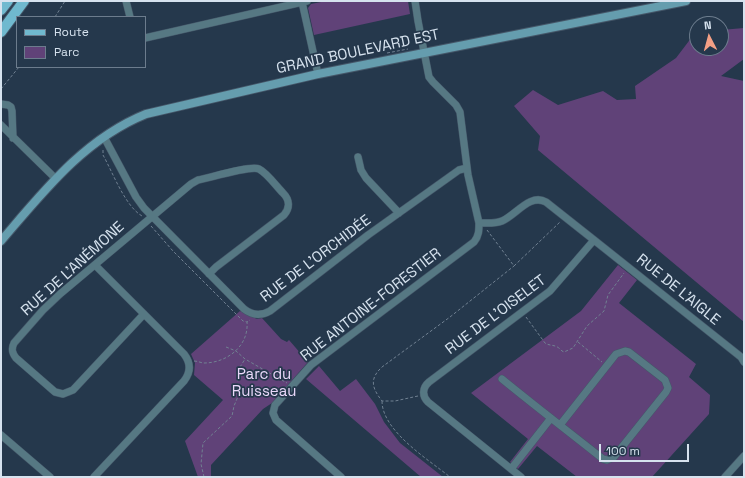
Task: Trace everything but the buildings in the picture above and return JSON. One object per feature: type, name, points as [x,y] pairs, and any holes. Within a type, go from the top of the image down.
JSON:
[{"type":"main road","points":[[1,10],[8,1]]},
{"type":"main road","points":[[1,32],[24,1]]},
{"type":"street","points":[[126,1],[130,16]]},
{"type":"street","points":[[415,1],[430,79],[456,105],[460,112],[467,168],[480,223],[502,222],[531,201],[541,199],[594,240]]},
{"type":"street","name":"GRAND BOULEVARD EST","points":[[1,241],[55,178],[104,137],[131,121],[155,112],[318,74],[686,1]]},
{"type":"street","points":[[146,38],[305,2],[318,74]]},
{"type":"street","points":[[1,104],[8,105],[12,109],[13,138]]},
{"type":"street","points":[[1,125],[55,178]]},
{"type":"street","name":"RUE DE L'ORCHIDÉE","points":[[104,137],[136,197],[152,216],[246,311],[253,314],[263,314],[270,311],[399,213],[459,170],[467,168]]},
{"type":"street","points":[[358,157],[361,170],[366,178],[399,213]]},
{"type":"street","name":"RUE DE L'ANÉMONE","points":[[144,314],[72,390],[67,393],[61,394],[55,392],[14,356],[12,351],[13,345],[21,334],[52,301],[152,216],[196,181],[253,168],[264,172],[287,197],[289,203],[288,210],[283,216],[209,274]]},
{"type":"street","name":"RUE ANTOINE-FORESTIER","points":[[341,477],[275,418],[273,411],[275,405],[311,365],[474,242],[479,233],[480,223]]},
{"type":"street","name":"RUE DE L'AIGLE","points":[[594,240],[741,357],[744,362]]},
{"type":"street","name":"RUE DE L'OISELET","points":[[424,395],[424,389],[429,382],[556,286],[594,240]]},
{"type":"street","points":[[94,477],[184,381],[189,372],[189,362],[186,356],[95,265]]},
{"type":"street","points":[[502,379],[551,418],[560,425],[603,458],[610,459],[614,457],[666,392],[668,388],[665,380],[629,352],[625,351],[616,354],[560,425]]},
{"type":"street","points":[[424,395],[428,402],[521,477]]},
{"type":"street","points":[[511,469],[551,418]]},
{"type":"street","points":[[1,435],[50,477]]},
{"type":"street","points":[[725,477],[744,456]]},
{"type":"path","points":[[56,16],[65,1]]},
{"type":"path","points":[[1,89],[18,68]]},
{"type":"path","points":[[103,149],[104,155],[126,198],[134,209],[142,216]]},
{"type":"path","points":[[450,477],[407,443],[384,414],[382,400],[377,395],[374,385],[374,377],[378,371],[450,317],[514,266],[566,217]]},
{"type":"path","points":[[480,223],[514,266]]},
{"type":"path","points":[[151,225],[173,251],[241,319],[247,322]]},
{"type":"path","points":[[522,312],[547,345],[557,346],[564,352],[573,348],[590,322],[604,311],[608,295],[629,268]]},
{"type":"path","points":[[193,361],[204,363],[219,360],[226,358],[236,351],[246,338],[247,322],[251,318]]},
{"type":"path","points":[[578,342],[606,366]]},
{"type":"path","points":[[226,347],[236,351],[245,360],[292,386]]},
{"type":"path","points":[[204,477],[201,460],[203,443],[232,416],[239,394],[237,372],[245,360]]},
{"type":"path","points":[[382,400],[395,401],[424,395]]},
{"type":"green space","points":[[326,1],[408,1],[410,14],[314,35],[308,8],[311,4]]},
{"type":"green space","points":[[744,28],[744,59],[721,76],[744,81],[744,322],[538,150],[540,136],[514,106],[533,90],[558,105],[603,91],[617,100],[636,99],[635,86],[676,58],[689,41],[689,56],[729,56],[729,29]]},
{"type":"green space","points":[[618,265],[637,280],[619,303],[696,364],[689,377],[710,395],[709,414],[652,477],[577,477],[537,446],[518,469],[510,462],[528,439],[471,393],[581,311]]},
{"type":"green space","name":"Parc du Ruisseau","points":[[240,311],[257,319],[262,318],[281,339],[287,342],[289,340],[308,362],[272,403],[263,409],[211,465],[211,477],[198,477],[185,441],[223,400],[194,375],[195,363],[191,354]]},
{"type":"green space","points":[[319,366],[340,391],[356,379],[375,404],[384,422],[400,443],[443,477],[421,477],[306,379]]}]
